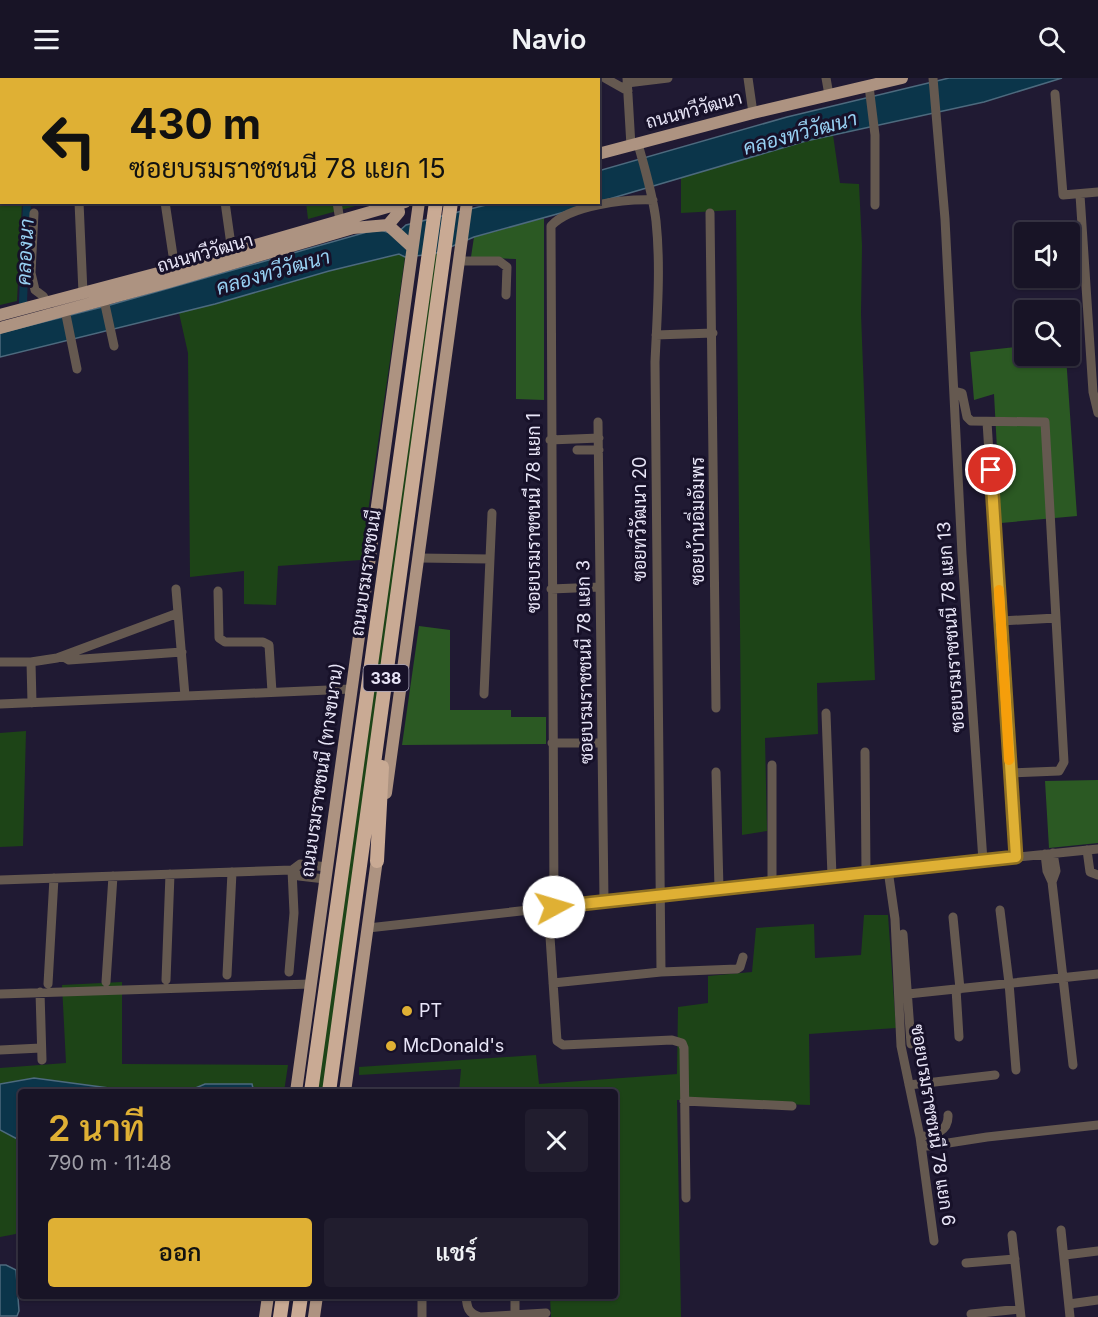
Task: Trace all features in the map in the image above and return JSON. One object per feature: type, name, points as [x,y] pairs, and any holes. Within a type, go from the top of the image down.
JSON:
[{"type":"highway","name":"ถนนบรมราชชนนี","points":[[329,1089],[451,208]]},
{"type":"highway","name":"ถนนบรมราชชนนี","points":[[311,1089],[435,209]]},
{"type":"highway","points":[[377,861],[385,684]]},
{"type":"highway","points":[[280,1317],[283,1299]]},
{"type":"highway","points":[[298,1317],[301,1299]]},
{"type":"main road","name":"ถนนทวีวัฒนา","points":[[600,154],[753,113],[902,78]]},
{"type":"main road","name":"ถนนทวีวัฒนา","points":[[0,315],[401,204]]},
{"type":"main road","points":[[401,204],[399,212],[388,225],[412,247]]},
{"type":"main road","name":"ถนนบรมราชชนนี (ทางขนาน)","points":[[296,1089],[419,204]]},
{"type":"main road","name":"338","points":[[345,1089],[467,207]]},
{"type":"main road","name":"ถนนทวีวัฒนา","points":[[0,328],[105,303],[353,228],[388,225]]},
{"type":"main road","points":[[265,1317],[268,1299]]},
{"type":"main road","points":[[314,1317],[317,1299]]},
{"type":"street","points":[[605,78],[627,84],[668,78]]},
{"type":"street","points":[[748,78],[753,113]]},
{"type":"street","points":[[826,78],[829,94]]},
{"type":"street","name":"ซอยบรมราชชนนี 78 แยก 13","points":[[933,80],[945,219],[983,861]]},
{"type":"street","name":"ซอยทวีวัฒนา 20","points":[[627,84],[635,145],[642,159],[656,223],[661,972]]},
{"type":"street","points":[[874,86],[875,205]]},
{"type":"street","points":[[1055,94],[1063,195],[1098,192]]},
{"type":"street","points":[[1080,195],[1093,392],[1098,413]]},
{"type":"street","name":"ซอยบรมราชชนนี 78 แยก 1","points":[[652,197],[606,203],[566,215],[551,226],[553,983],[557,1041],[563,1045],[672,1040],[682,1043],[684,1101]]},
{"type":"street","points":[[79,204],[83,293]]},
{"type":"street","points":[[165,204],[175,268]]},
{"type":"street","points":[[225,204],[232,252]]},
{"type":"street","points":[[337,204],[340,221]]},
{"type":"street","points":[[34,213],[31,273],[35,290],[48,302]]},
{"type":"street","name":"ซอยบ้านอิ่มอัมพร","points":[[710,213],[716,708]]},
{"type":"street","points":[[460,256],[499,261],[507,267],[506,295]]},
{"type":"street","points":[[105,303],[114,346]]},
{"type":"street","points":[[66,314],[77,369]]},
{"type":"street","points":[[656,335],[713,333]]},
{"type":"street","points":[[954,391],[962,393],[968,419],[987,422],[1045,422],[1064,762],[1059,771],[1010,773]]},
{"type":"street","name":"ซอยบรมราชชนนี 78 แยก 3","points":[[598,422],[604,901]]},
{"type":"street","points":[[987,422],[1016,857]]},
{"type":"street","points":[[550,440],[599,438]]},
{"type":"street","points":[[577,450],[599,450]]},
{"type":"street","points":[[484,694],[492,513]]},
{"type":"street","points":[[419,558],[490,560]]},
{"type":"street","points":[[551,589],[600,587]]},
{"type":"street","points":[[176,589],[185,696]]},
{"type":"street","points":[[218,591],[219,638],[225,642],[263,642],[269,645],[272,692]]},
{"type":"street","points":[[0,663],[30,662],[62,656],[178,613]]},
{"type":"street","points":[[1000,621],[1056,618]]},
{"type":"street","points":[[62,656],[69,660],[182,652]]},
{"type":"street","points":[[30,662],[32,703]]},
{"type":"street","points":[[0,704],[351,688]]},
{"type":"street","points":[[826,713],[832,876]]},
{"type":"street","points":[[552,743],[602,743]]},
{"type":"street","points":[[865,752],[866,872]]},
{"type":"street","points":[[772,765],[772,883]]},
{"type":"street","points":[[716,772],[719,889]]},
{"type":"street","points":[[368,928],[866,872],[1098,849]]},
{"type":"street","points":[[1087,850],[1090,872],[1098,875]]},
{"type":"street","points":[[1049,854],[1047,871],[1053,882],[1073,1065]]},
{"type":"street","points":[[0,880],[292,870],[299,876],[326,873]]},
{"type":"street","points":[[289,972],[294,914],[292,870]]},
{"type":"street","name":"ซอยบรมราชชนนี 78 แยก 6","points":[[888,870],[895,919],[900,1046],[921,1141],[934,1241]]},
{"type":"street","points":[[227,975],[232,872]]},
{"type":"street","points":[[166,980],[170,874]]},
{"type":"street","points":[[106,982],[113,876]]},
{"type":"street","points":[[48,984],[54,878]]},
{"type":"street","points":[[1000,910],[1016,1070]]},
{"type":"street","points":[[953,916],[959,1037]]},
{"type":"street","points":[[903,934],[911,1044]]},
{"type":"street","points":[[553,983],[661,972],[737,969],[741,967],[743,957]]},
{"type":"street","points":[[908,994],[1098,974]]},
{"type":"street","points":[[0,994],[311,984]]},
{"type":"street","points":[[40,992],[42,1060]]},
{"type":"street","points":[[0,1050],[41,1048]]},
{"type":"street","points":[[909,1085],[995,1076]]},
{"type":"street","points":[[686,1198],[684,1101],[792,1106]]},
{"type":"street","points":[[921,1141],[945,1127],[948,1115]]},
{"type":"street","points":[[921,1141],[929,1146],[1098,1125]]},
{"type":"street","points":[[1061,1230],[1070,1317]]},
{"type":"street","points":[[971,1314],[1021,1313],[1012,1234]]},
{"type":"street","points":[[1065,1255],[1098,1251]]},
{"type":"street","points":[[966,1263],[1015,1259]]},
{"type":"street","points":[[422,1299],[422,1317]]},
{"type":"street","points":[[466,1299],[468,1310],[480,1317],[546,1313]]},
{"type":"street","points":[[515,1299],[515,1316]]},
{"type":"street","points":[[1069,1304],[1098,1300]]},
{"type":"green space","points":[[833,135],[840,183],[859,184],[862,246],[861,314],[875,680],[817,683],[818,734],[765,738],[767,831],[742,835],[736,210],[681,213],[681,178]]},
{"type":"green space","points":[[0,204],[22,204],[17,301],[0,305]]},
{"type":"green space","points":[[306,204],[362,204],[308,219]]},
{"type":"green space","points":[[544,218],[544,400],[516,399],[516,259],[471,257],[474,237]]},
{"type":"green space","points":[[441,251],[325,1089],[317,1089],[434,254]]},
{"type":"green space","points":[[399,254],[405,257],[361,560],[278,566],[276,605],[244,604],[244,571],[190,577],[188,353],[179,313]]},
{"type":"green space","points":[[1014,347],[1014,366],[1067,366],[1077,516],[1001,523],[994,394],[974,400],[970,352]]},
{"type":"green space","points":[[419,626],[450,630],[450,710],[511,710],[511,717],[546,717],[546,744],[402,745]]},
{"type":"green space","points":[[26,731],[23,846],[0,847],[0,733]]},
{"type":"green space","points":[[1098,780],[1098,843],[1049,848],[1045,781]]},
{"type":"green space","points":[[864,915],[888,915],[896,1028],[809,1034],[810,1105],[677,1100],[681,1317],[551,1317],[550,1299],[618,1299],[618,1089],[459,1089],[461,1069],[359,1075],[359,1067],[536,1055],[539,1084],[677,1074],[678,1007],[708,1003],[708,976],[752,972],[756,928],[814,924],[815,958],[861,955]]},
{"type":"green space","points":[[122,982],[122,1064],[288,1065],[284,1089],[18,1089],[18,1234],[0,1237],[0,1068],[66,1063],[62,985]]},
{"type":"water","name":"คลองทวีวัฒนา","points":[[949,78],[1062,78],[984,102],[806,141],[600,202],[600,170],[787,117]]},
{"type":"water","name":"คลองทวีวัฒนา","points":[[490,204],[593,204],[474,237],[434,254],[405,257],[399,254],[329,271],[215,304],[0,357],[0,333],[110,305],[367,232],[381,230],[395,235],[406,225]]},
{"type":"water","points":[[34,1078],[116,1089],[18,1089],[18,1139],[0,1130],[0,1084]]},
{"type":"water","points":[[205,1084],[252,1084],[253,1089],[193,1089]]},
{"type":"water","points":[[0,1265],[6,1265],[16,1270],[19,1311],[17,1316],[0,1316]]},
{"type":"waterway","name":"คลองนา","points":[[23,302],[27,204]]},
{"type":"slow traffic","points":[[999,590],[1009,760]]},
{"type":"place","name":"PT","points":[[407,1011]]},
{"type":"place","name":"McDonald's","points":[[391,1046]]},
{"type":"route","points":[[554,907],[1016,857],[991,470]]}]
